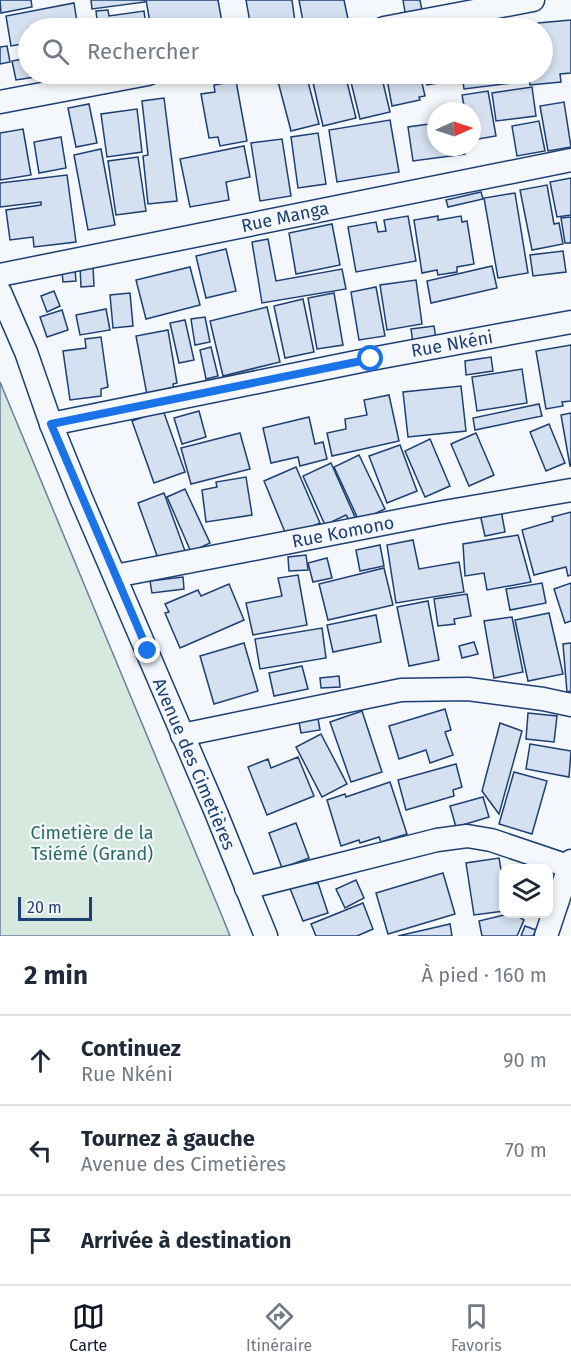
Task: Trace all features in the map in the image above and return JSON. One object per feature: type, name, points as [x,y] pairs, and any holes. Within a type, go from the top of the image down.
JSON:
[{"type":"street","points":[[437,18],[533,0]]},
{"type":"street","points":[[0,102],[95,84]]},
{"type":"street","name":"Rue Manga","points":[[0,275],[571,160]]},
{"type":"street","name":"Avenue des Cimetières","points":[[0,292],[26,352],[51,424],[266,936]]},
{"type":"street","name":"Rue Nkéni","points":[[51,424],[371,359],[571,322]]},
{"type":"street","name":"Rue Komono","points":[[115,576],[444,512],[571,490]]},
{"type":"street","points":[[182,735],[401,690],[468,689],[571,705]]},
{"type":"street","points":[[246,888],[437,840],[468,836],[491,840],[570,865],[546,936]]},
{"type":"green space","name":"Cimetière de la Tsiémé (Grand)","points":[[0,382],[222,916],[230,936],[0,936]]},
{"type":"building","points":[[0,0],[31,0],[32,7],[1,13]]},
{"type":"building","points":[[91,0],[144,0],[145,2],[92,9]]},
{"type":"building","points":[[146,0],[218,0],[221,18],[149,18]]},
{"type":"building","points":[[246,0],[292,0],[294,18],[249,18]]},
{"type":"building","points":[[299,0],[344,0],[348,18],[302,18]]},
{"type":"building","points":[[403,0],[420,0],[422,10],[405,12]]},
{"type":"building","points":[[74,3],[76,18],[18,18],[18,45],[11,46],[6,16]]},
{"type":"building","points":[[108,10],[109,16],[144,11],[145,18],[97,18],[96,11]]},
{"type":"building","points":[[571,20],[571,73],[560,74],[561,82],[553,83],[553,22]]},
{"type":"building","points":[[7,46],[10,62],[0,64],[0,47]]},
{"type":"building","points":[[18,60],[18,80],[16,80],[12,61]]},
{"type":"building","points":[[237,84],[247,141],[220,146],[218,137],[209,138],[201,94],[215,92],[214,85]]},
{"type":"building","points":[[279,84],[309,84],[319,124],[291,131]]},
{"type":"building","points":[[313,84],[348,84],[356,118],[323,126]]},
{"type":"building","points":[[351,84],[383,84],[390,112],[360,119]]},
{"type":"building","points":[[388,84],[422,84],[425,96],[419,97],[420,100],[392,106]]},
{"type":"building","points":[[463,84],[504,84],[464,89]]},
{"type":"building","points":[[532,87],[536,116],[496,121],[492,93]]},
{"type":"building","points":[[488,91],[496,136],[481,138],[481,102],[463,102],[462,95]]},
{"type":"building","points":[[164,98],[177,201],[148,204],[143,156],[148,155],[142,101]]},
{"type":"building","points":[[564,102],[571,147],[548,151],[540,106]]},
{"type":"building","points":[[89,104],[97,143],[76,147],[68,108]]},
{"type":"building","points":[[137,109],[142,152],[107,157],[101,114]]},
{"type":"building","points":[[390,120],[399,172],[337,182],[329,130]]},
{"type":"building","points":[[539,121],[545,151],[517,156],[512,126]]},
{"type":"building","points":[[427,124],[427,156],[450,156],[413,161],[408,127]]},
{"type":"building","points":[[23,129],[31,175],[0,180],[0,133]]},
{"type":"building","points":[[318,133],[326,184],[298,188],[291,137]]},
{"type":"building","points":[[61,137],[66,168],[39,173],[34,142]]},
{"type":"building","points":[[282,139],[291,196],[260,201],[251,143]]},
{"type":"building","points":[[244,146],[250,177],[226,182],[229,200],[190,207],[180,159]]},
{"type":"building","points":[[101,149],[115,225],[88,230],[74,155]]},
{"type":"building","points":[[138,157],[146,211],[116,215],[108,161]]},
{"type":"building","points":[[67,175],[76,242],[34,247],[33,237],[10,240],[6,210],[41,205],[41,202],[0,207],[0,183]]},
{"type":"building","points":[[571,178],[571,215],[557,217],[550,182]]},
{"type":"building","points":[[547,185],[554,224],[559,223],[563,244],[532,250],[520,190]]},
{"type":"building","points":[[481,192],[483,199],[448,207],[446,200]]},
{"type":"building","points":[[515,193],[528,273],[498,278],[484,198]]},
{"type":"building","points":[[408,216],[416,261],[356,272],[348,227],[376,222],[378,232],[386,231],[384,220]]},
{"type":"building","points":[[438,216],[438,220],[461,216],[462,222],[467,221],[474,264],[457,267],[457,272],[438,275],[437,270],[422,273],[414,220]]},
{"type":"building","points":[[571,217],[571,243],[565,243],[561,218]]},
{"type":"building","points":[[332,224],[340,265],[296,274],[289,233]]},
{"type":"building","points":[[268,239],[276,281],[342,269],[346,289],[262,303],[252,242]]},
{"type":"building","points":[[226,249],[236,291],[206,298],[196,256]]},
{"type":"building","points":[[563,251],[566,272],[533,276],[530,255]]},
{"type":"building","points":[[80,266],[93,266],[94,286],[81,287]]},
{"type":"building","points":[[492,266],[497,288],[431,303],[427,281]]},
{"type":"building","points":[[190,267],[200,305],[146,319],[136,280]]},
{"type":"building","points":[[75,270],[76,281],[63,282],[62,271]]},
{"type":"building","points":[[416,280],[422,324],[387,330],[380,285]]},
{"type":"building","points":[[376,287],[385,336],[359,340],[351,292]]},
{"type":"building","points":[[54,291],[60,306],[47,312],[41,296]]},
{"type":"building","points":[[130,293],[133,326],[113,328],[110,295]]},
{"type":"building","points":[[334,293],[343,345],[317,349],[308,298]]},
{"type":"building","points":[[303,299],[314,352],[285,358],[274,306]]},
{"type":"building","points":[[267,307],[280,362],[223,376],[210,321]]},
{"type":"building","points":[[106,309],[110,330],[80,335],[76,315]]},
{"type":"building","points":[[62,310],[68,330],[47,337],[40,317]]},
{"type":"building","points":[[205,317],[210,342],[195,345],[191,319]]},
{"type":"building","points":[[185,320],[194,360],[179,363],[170,323]]},
{"type":"building","points":[[434,326],[436,339],[413,343],[411,329]]},
{"type":"building","points":[[168,330],[177,383],[173,384],[174,390],[147,395],[136,336]]},
{"type":"building","points":[[101,337],[108,387],[101,389],[101,396],[70,400],[63,351],[86,348],[85,339]]},
{"type":"building","points":[[571,345],[571,401],[562,402],[563,406],[546,409],[536,351]]},
{"type":"building","points":[[211,347],[218,376],[206,379],[200,350]]},
{"type":"building","points":[[491,357],[493,371],[466,375],[465,361]]},
{"type":"building","points":[[522,369],[527,403],[477,411],[472,377]]},
{"type":"building","points":[[461,386],[466,431],[408,437],[403,392]]},
{"type":"building","points":[[389,395],[399,441],[332,456],[327,433],[346,429],[345,419],[367,415],[364,400]]},
{"type":"building","points":[[539,404],[542,416],[475,430],[473,418]]},
{"type":"building","points":[[163,410],[185,472],[154,483],[132,421]]},
{"type":"building","points":[[199,411],[206,437],[182,444],[174,418]]},
{"type":"building","points":[[571,413],[571,466],[570,466],[561,415]]},
{"type":"building","points":[[309,417],[315,444],[323,442],[327,459],[300,466],[298,457],[271,463],[263,428]]},
{"type":"building","points":[[549,424],[565,463],[546,471],[530,432]]},
{"type":"building","points":[[240,433],[250,469],[191,484],[181,448]]},
{"type":"building","points":[[476,433],[494,475],[469,486],[451,444]]},
{"type":"building","points":[[430,439],[450,486],[425,497],[405,451]]},
{"type":"building","points":[[400,445],[417,491],[387,503],[369,456]]},
{"type":"building","points":[[359,455],[385,509],[359,521],[334,467]]},
{"type":"building","points":[[331,463],[355,517],[349,520],[346,515],[325,525],[303,476]]},
{"type":"building","points":[[296,467],[320,523],[287,537],[264,481]]},
{"type":"building","points":[[246,477],[252,515],[206,522],[202,490],[217,487],[216,482]]},
{"type":"building","points":[[185,489],[210,543],[191,552],[167,497]]},
{"type":"building","points":[[164,493],[185,551],[159,561],[138,503]]},
{"type":"building","points":[[501,510],[505,532],[485,536],[480,514]]},
{"type":"building","points":[[571,512],[571,575],[568,576],[566,567],[534,575],[522,530],[553,521],[552,517]]},
{"type":"building","points":[[518,535],[531,582],[487,590],[484,573],[465,576],[463,544]]},
{"type":"building","points":[[413,540],[419,569],[459,562],[464,592],[396,603],[387,545]]},
{"type":"building","points":[[380,545],[384,566],[360,571],[356,550]]},
{"type":"building","points":[[306,555],[308,570],[289,571],[288,557]]},
{"type":"building","points":[[327,558],[332,578],[313,582],[308,563]]},
{"type":"building","points":[[384,568],[393,605],[328,620],[319,584]]},
{"type":"building","points":[[298,575],[307,625],[253,635],[246,603],[282,596],[278,578]]},
{"type":"building","points":[[183,577],[184,589],[152,593],[150,581]]},
{"type":"building","points":[[542,583],[546,603],[510,610],[506,589]]},
{"type":"building","points":[[571,583],[571,621],[565,623],[554,589]]},
{"type":"building","points":[[229,584],[244,620],[180,648],[165,613],[169,612],[165,604],[198,590],[201,596]]},
{"type":"building","points":[[467,594],[471,616],[454,619],[455,624],[438,626],[434,599]]},
{"type":"building","points":[[428,601],[439,660],[409,666],[397,607]]},
{"type":"building","points":[[549,613],[563,674],[528,681],[515,620]]},
{"type":"building","points":[[376,615],[381,642],[333,652],[327,625]]},
{"type":"building","points":[[512,617],[523,672],[494,678],[484,621]]},
{"type":"building","points":[[322,628],[326,658],[260,669],[255,639]]},
{"type":"building","points":[[474,642],[478,654],[462,658],[459,646]]},
{"type":"building","points":[[244,643],[258,691],[214,704],[200,656]]},
{"type":"building","points":[[571,643],[571,691],[567,692],[563,644]]},
{"type":"building","points":[[302,666],[308,689],[274,696],[269,673]]},
{"type":"building","points":[[339,676],[340,687],[321,688],[320,678]]},
{"type":"building","points":[[445,709],[451,730],[445,732],[453,755],[430,763],[426,750],[399,759],[389,726]]},
{"type":"building","points":[[362,711],[382,772],[351,782],[330,722]]},
{"type":"building","points":[[528,713],[557,716],[554,742],[526,739]]},
{"type":"building","points":[[318,719],[320,730],[301,733],[299,722]]},
{"type":"building","points":[[500,723],[522,731],[499,814],[482,791]]},
{"type":"building","points":[[321,734],[347,784],[322,797],[296,747]]},
{"type":"building","points":[[530,744],[571,751],[569,777],[526,769]]},
{"type":"building","points":[[298,757],[314,796],[267,815],[248,767],[268,759],[271,768]]},
{"type":"building","points":[[456,764],[462,787],[453,790],[454,796],[406,810],[398,780]]},
{"type":"building","points":[[514,772],[547,781],[532,834],[499,824]]},
{"type":"building","points":[[390,782],[407,834],[381,842],[379,837],[341,846],[327,800],[345,794],[346,797]]},
{"type":"building","points":[[483,797],[489,817],[456,827],[450,806]]},
{"type":"building","points":[[296,823],[309,858],[282,868],[269,833]]},
{"type":"building","points":[[499,858],[499,912],[474,915],[466,863]]},
{"type":"building","points":[[443,873],[455,914],[388,934],[376,893]]},
{"type":"building","points":[[356,880],[364,898],[345,908],[336,889]]},
{"type":"building","points":[[318,883],[328,913],[303,921],[289,886]]},
{"type":"building","points":[[363,903],[373,929],[357,936],[316,936],[311,924]]},
{"type":"building","points":[[499,916],[499,918],[524,920],[517,936],[482,936],[479,921]]},
{"type":"building","points":[[450,924],[452,936],[398,936]]},
{"type":"building","points":[[525,926],[536,930],[533,936],[521,936]]},
{"type":"route","points":[[148,651],[51,424],[371,359]]}]
